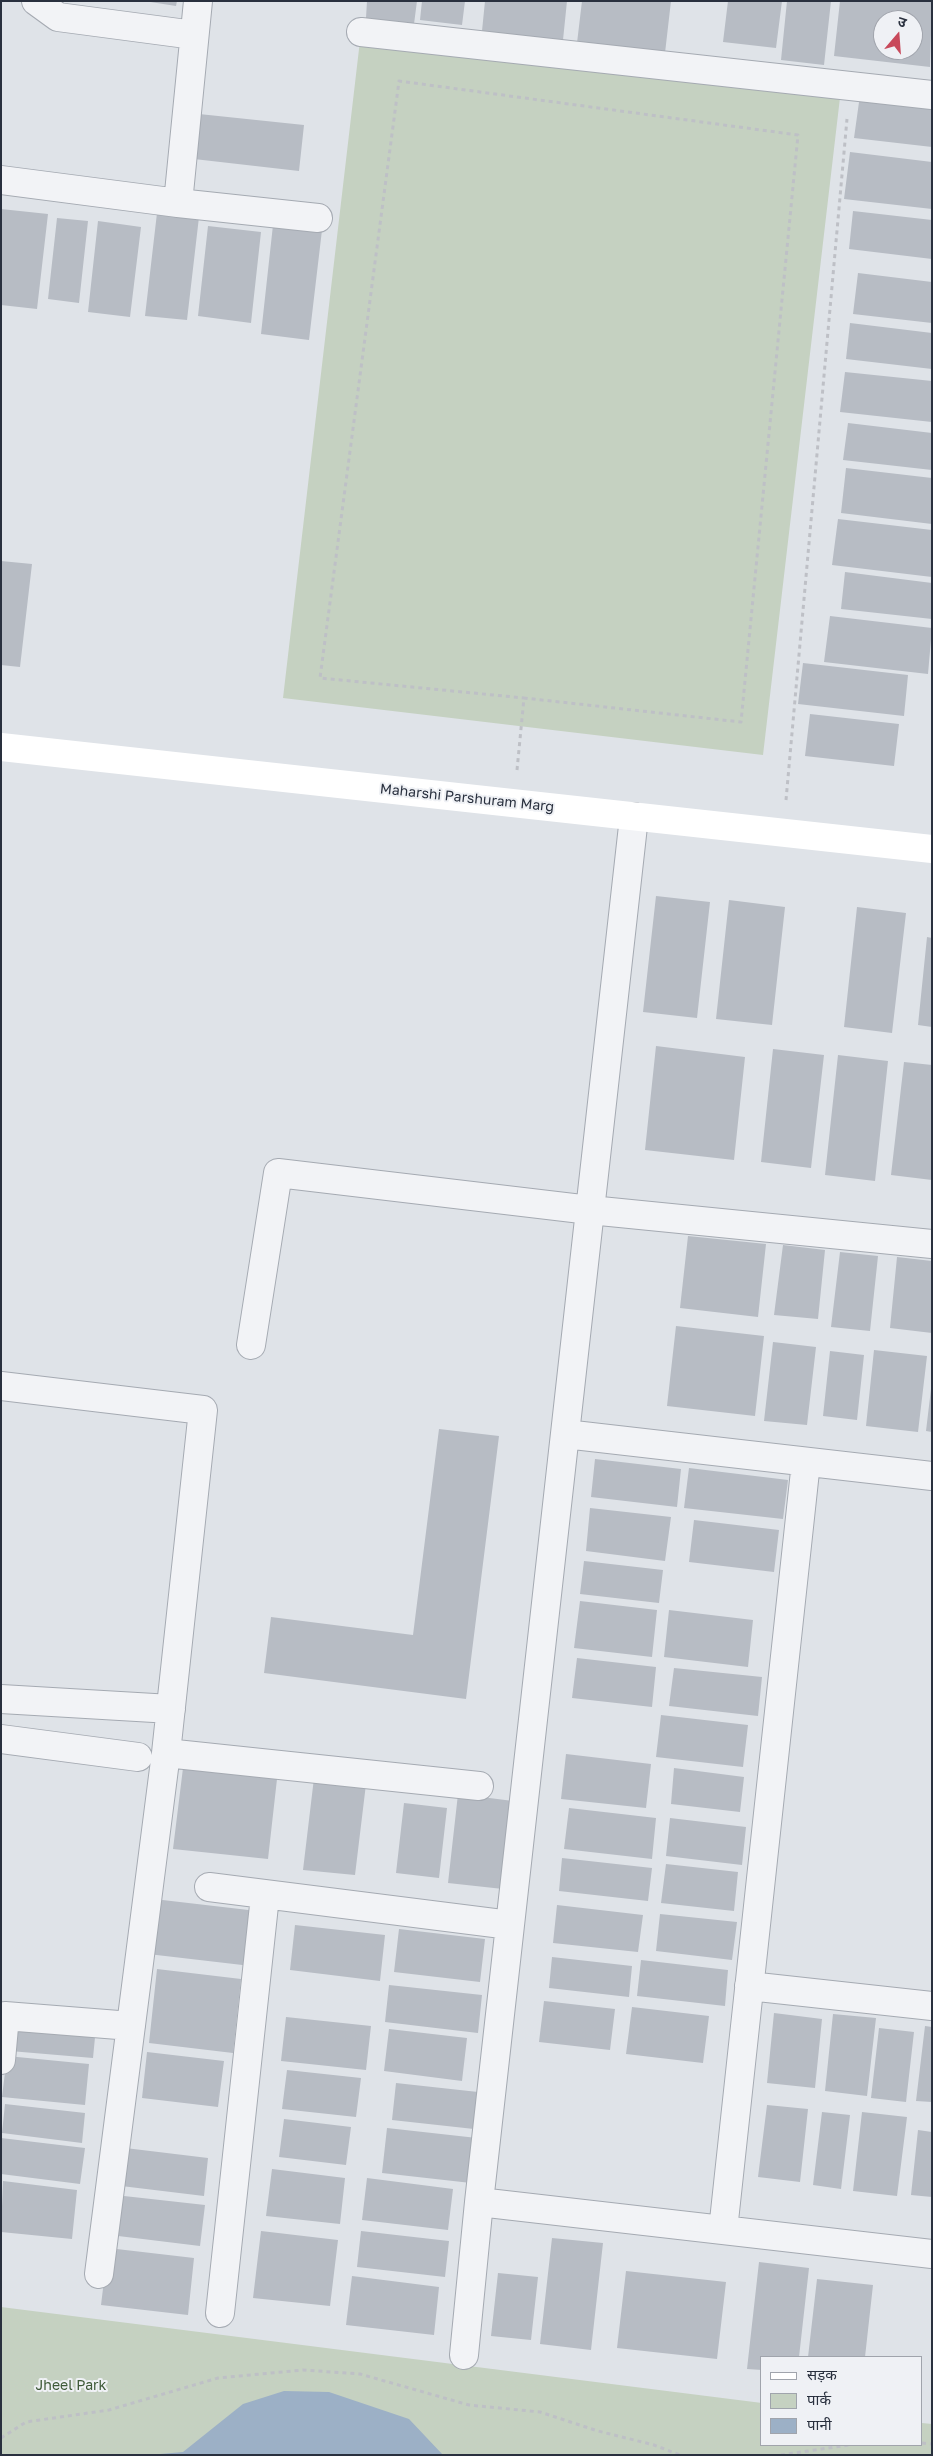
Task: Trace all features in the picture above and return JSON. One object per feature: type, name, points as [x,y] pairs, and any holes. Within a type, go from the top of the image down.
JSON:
[{"type":"street","points":[[36,1],[58,17],[194,35]]},
{"type":"street","points":[[178,203],[198,1]]},
{"type":"street","points":[[361,32],[932,95]]},
{"type":"street","points":[[1,180],[178,203],[318,218]]},
{"type":"street","name":"Maharshi Parshuram Marg","points":[[1,747],[932,850]]},
{"type":"street","points":[[464,2355],[479,2202],[634,817]]},
{"type":"street","points":[[251,1344],[278,1173],[590,1210],[932,1244]]},
{"type":"street","points":[[1,1386],[203,1410],[166,1753],[99,2274]]},
{"type":"street","points":[[565,1434],[932,1476]]},
{"type":"street","points":[[723,2230],[806,1462]]},
{"type":"street","points":[[1,1699],[171,1709]]},
{"type":"street","points":[[1,1739],[138,1757]]},
{"type":"street","points":[[166,1753],[479,1786]]},
{"type":"street","points":[[209,1887],[264,1896],[510,1925]]},
{"type":"street","points":[[220,2313],[264,1896]]},
{"type":"street","points":[[749,1986],[932,2006]]},
{"type":"street","points":[[1,2060],[5,2016],[131,2026]]},
{"type":"street","points":[[479,2202],[932,2254]]},
{"type":"path","points":[[399,81],[798,135],[741,722],[524,698],[320,678],[399,81]]},
{"type":"path","points":[[783,833],[850,86]]},
{"type":"path","points":[[513,803],[524,698]]},
{"type":"path","points":[[1,2438],[26,2422],[110,2410],[218,2378],[303,2370],[360,2374],[469,2405],[540,2412],[598,2431],[654,2444],[680,2455]]},
{"type":"path","points":[[781,2455],[842,2446]]},
{"type":"green space","points":[[361,32],[841,89],[763,755],[283,698]]},
{"type":"green space","name":"Jheel Park","points":[[1,2307],[760,2403],[760,2446],[923,2446],[923,2423],[932,2424],[932,2455],[1,2455]]},
{"type":"water","points":[[284,2391],[329,2392],[409,2419],[443,2455],[149,2455],[183,2452],[243,2404]]},
{"type":"building","points":[[144,1],[177,1],[176,6]]},
{"type":"building","points":[[367,1],[417,1],[414,24],[366,18]]},
{"type":"building","points":[[422,1],[465,1],[462,25],[420,20]]},
{"type":"building","points":[[485,1],[567,1],[563,40],[482,31]]},
{"type":"building","points":[[582,1],[671,1],[665,53],[577,43]]},
{"type":"building","points":[[728,1],[782,1],[776,48],[723,42]]},
{"type":"building","points":[[787,1],[831,1],[824,65],[781,60]]},
{"type":"building","points":[[840,1],[932,1],[930,67],[834,56]]},
{"type":"building","points":[[860,95],[932,103],[932,147],[854,138]]},
{"type":"building","points":[[199,114],[304,125],[299,171],[194,159]]},
{"type":"building","points":[[850,152],[932,162],[932,209],[844,199]]},
{"type":"building","points":[[1,209],[48,214],[37,309],[1,305]]},
{"type":"building","points":[[853,211],[932,220],[932,259],[849,249]]},
{"type":"building","points":[[157,213],[199,217],[187,320],[145,316]]},
{"type":"building","points":[[57,218],[88,221],[79,303],[48,299]]},
{"type":"building","points":[[98,221],[141,227],[130,317],[88,312]]},
{"type":"building","points":[[273,225],[322,230],[309,340],[261,334]]},
{"type":"building","points":[[208,226],[261,232],[251,323],[198,316]]},
{"type":"building","points":[[858,273],[932,282],[932,323],[853,314]]},
{"type":"building","points":[[850,323],[932,333],[932,369],[846,359]]},
{"type":"building","points":[[845,372],[932,381],[932,422],[840,412]]},
{"type":"building","points":[[848,423],[932,433],[932,470],[843,460]]},
{"type":"building","points":[[846,468],[932,478],[932,524],[841,513]]},
{"type":"building","points":[[838,519],[932,530],[932,577],[832,565]]},
{"type":"building","points":[[1,561],[32,564],[20,667],[1,665]]},
{"type":"building","points":[[845,572],[932,583],[932,619],[841,609]]},
{"type":"building","points":[[830,616],[932,628],[928,674],[824,662]]},
{"type":"building","points":[[803,663],[908,675],[904,716],[798,704]]},
{"type":"building","points":[[810,714],[899,724],[894,766],[805,756]]},
{"type":"building","points":[[656,896],[710,902],[697,1018],[643,1012]]},
{"type":"building","points":[[729,900],[785,907],[772,1025],[716,1019]]},
{"type":"building","points":[[857,907],[906,913],[892,1033],[844,1027]]},
{"type":"building","points":[[927,937],[932,938],[932,1027],[918,1025]]},
{"type":"building","points":[[656,1046],[745,1057],[734,1160],[645,1150]]},
{"type":"building","points":[[773,1049],[824,1055],[811,1168],[761,1162]]},
{"type":"building","points":[[838,1055],[888,1061],[875,1181],[825,1175]]},
{"type":"building","points":[[904,1062],[932,1065],[932,1180],[891,1175]]},
{"type":"building","points":[[688,1236],[766,1244],[758,1317],[680,1308]]},
{"type":"building","points":[[783,1245],[825,1250],[818,1319],[774,1315]]},
{"type":"building","points":[[840,1252],[878,1256],[870,1331],[831,1327]]},
{"type":"building","points":[[897,1257],[932,1261],[932,1333],[890,1328]]},
{"type":"building","points":[[676,1326],[764,1336],[755,1416],[667,1406]]},
{"type":"building","points":[[773,1342],[816,1347],[807,1425],[764,1421]]},
{"type":"building","points":[[874,1350],[927,1356],[918,1432],[866,1426]]},
{"type":"building","points":[[830,1351],[864,1355],[857,1420],[823,1416]]},
{"type":"building","points":[[932,1390],[932,1432],[926,1431]]},
{"type":"building","points":[[439,1429],[499,1436],[466,1699],[264,1673],[271,1617],[413,1635]]},
{"type":"building","points":[[595,1459],[681,1469],[677,1507],[591,1497]]},
{"type":"building","points":[[689,1468],[788,1480],[783,1519],[684,1508]]},
{"type":"building","points":[[590,1508],[671,1517],[665,1561],[586,1551]]},
{"type":"building","points":[[694,1520],[779,1530],[774,1572],[689,1562]]},
{"type":"building","points":[[584,1561],[663,1570],[659,1603],[580,1594]]},
{"type":"building","points":[[580,1601],[657,1610],[652,1657],[574,1648]]},
{"type":"building","points":[[669,1610],[753,1620],[748,1667],[664,1657]]},
{"type":"building","points":[[577,1658],[656,1667],[652,1707],[572,1698]]},
{"type":"building","points":[[674,1668],[762,1677],[758,1716],[669,1706]]},
{"type":"building","points":[[661,1715],[748,1725],[743,1767],[656,1757]]},
{"type":"building","points":[[566,1754],[651,1764],[646,1808],[561,1799]]},
{"type":"building","points":[[183,1768],[277,1779],[268,1859],[173,1849]]},
{"type":"building","points":[[674,1768],[744,1777],[740,1812],[671,1804]]},
{"type":"building","points":[[314,1778],[366,1784],[355,1875],[303,1870]]},
{"type":"building","points":[[458,1794],[513,1801],[503,1889],[448,1883]]},
{"type":"building","points":[[404,1803],[447,1808],[439,1878],[396,1873]]},
{"type":"building","points":[[569,1808],[656,1818],[652,1859],[564,1849]]},
{"type":"building","points":[[670,1818],[746,1827],[742,1865],[666,1856]]},
{"type":"building","points":[[562,1858],[652,1868],[648,1901],[559,1891]]},
{"type":"building","points":[[666,1864],[738,1872],[734,1911],[661,1903]]},
{"type":"building","points":[[154,1899],[257,1911],[251,1966],[148,1954]]},
{"type":"building","points":[[557,1905],[643,1915],[638,1952],[553,1943]]},
{"type":"building","points":[[660,1914],[737,1922],[732,1960],[656,1951]]},
{"type":"building","points":[[295,1925],[385,1935],[380,1981],[290,1970]]},
{"type":"building","points":[[399,1929],[485,1939],[480,1982],[394,1972]]},
{"type":"building","points":[[552,1957],[632,1966],[629,1997],[549,1988]]},
{"type":"building","points":[[641,1960],[728,1970],[725,2006],[637,1996]]},
{"type":"building","points":[[157,1969],[241,1979],[233,2053],[149,2043]]},
{"type":"building","points":[[389,1985],[482,1995],[478,2033],[385,2022]]},
{"type":"building","points":[[544,2001],[615,2009],[610,2050],[539,2042]]},
{"type":"building","points":[[632,2007],[709,2016],[703,2063],[626,2054]]},
{"type":"building","points":[[774,2013],[822,2019],[815,2088],[767,2083]]},
{"type":"building","points":[[833,2014],[876,2018],[867,2096],[825,2091]]},
{"type":"building","points":[[286,2017],[371,2026],[366,2070],[281,2061]]},
{"type":"building","points":[[13,2019],[96,2027],[93,2058],[10,2051]]},
{"type":"building","points":[[925,2026],[932,2027],[932,2102],[916,2101]]},
{"type":"building","points":[[879,2028],[914,2032],[906,2102],[871,2098]]},
{"type":"building","points":[[389,2029],[467,2038],[462,2081],[384,2071]]},
{"type":"building","points":[[147,2052],[224,2061],[218,2107],[142,2098]]},
{"type":"building","points":[[7,2056],[89,2064],[85,2105],[2,2097]]},
{"type":"building","points":[[287,2070],[361,2078],[356,2117],[282,2109]]},
{"type":"building","points":[[396,2083],[478,2092],[474,2129],[392,2120]]},
{"type":"building","points":[[5,2104],[85,2113],[82,2143],[2,2133]]},
{"type":"building","points":[[767,2105],[808,2109],[800,2182],[758,2177]]},
{"type":"building","points":[[822,2112],[850,2115],[841,2189],[813,2185]]},
{"type":"building","points":[[862,2112],[907,2117],[897,2196],[853,2191]]},
{"type":"building","points":[[284,2119],[351,2127],[346,2165],[279,2157]]},
{"type":"building","points":[[387,2128],[477,2138],[471,2183],[382,2173]]},
{"type":"building","points":[[918,2130],[932,2132],[932,2197],[911,2195]]},
{"type":"building","points":[[1,2138],[85,2148],[80,2184],[1,2174]]},
{"type":"building","points":[[117,2147],[208,2158],[204,2196],[113,2185]]},
{"type":"building","points":[[272,2169],[345,2178],[340,2224],[266,2216]]},
{"type":"building","points":[[367,2178],[453,2189],[448,2230],[362,2220]]},
{"type":"building","points":[[3,2181],[77,2190],[72,2239],[1,2232]]},
{"type":"building","points":[[115,2195],[205,2205],[200,2246],[110,2235]]},
{"type":"building","points":[[261,2231],[338,2240],[330,2306],[253,2298]]},
{"type":"building","points":[[361,2231],[449,2241],[445,2277],[357,2267]]},
{"type":"building","points":[[552,2238],[603,2243],[591,2350],[540,2344]]},
{"type":"building","points":[[108,2248],[194,2258],[188,2315],[101,2305]]},
{"type":"building","points":[[759,2262],[809,2268],[799,2356],[760,2356],[760,2370],[747,2369]]},
{"type":"building","points":[[626,2271],[726,2282],[717,2359],[617,2348]]},
{"type":"building","points":[[498,2273],[538,2277],[531,2340],[491,2336]]},
{"type":"building","points":[[352,2276],[439,2287],[434,2335],[346,2325]]},
{"type":"building","points":[[817,2279],[873,2285],[865,2356],[808,2356]]}]
